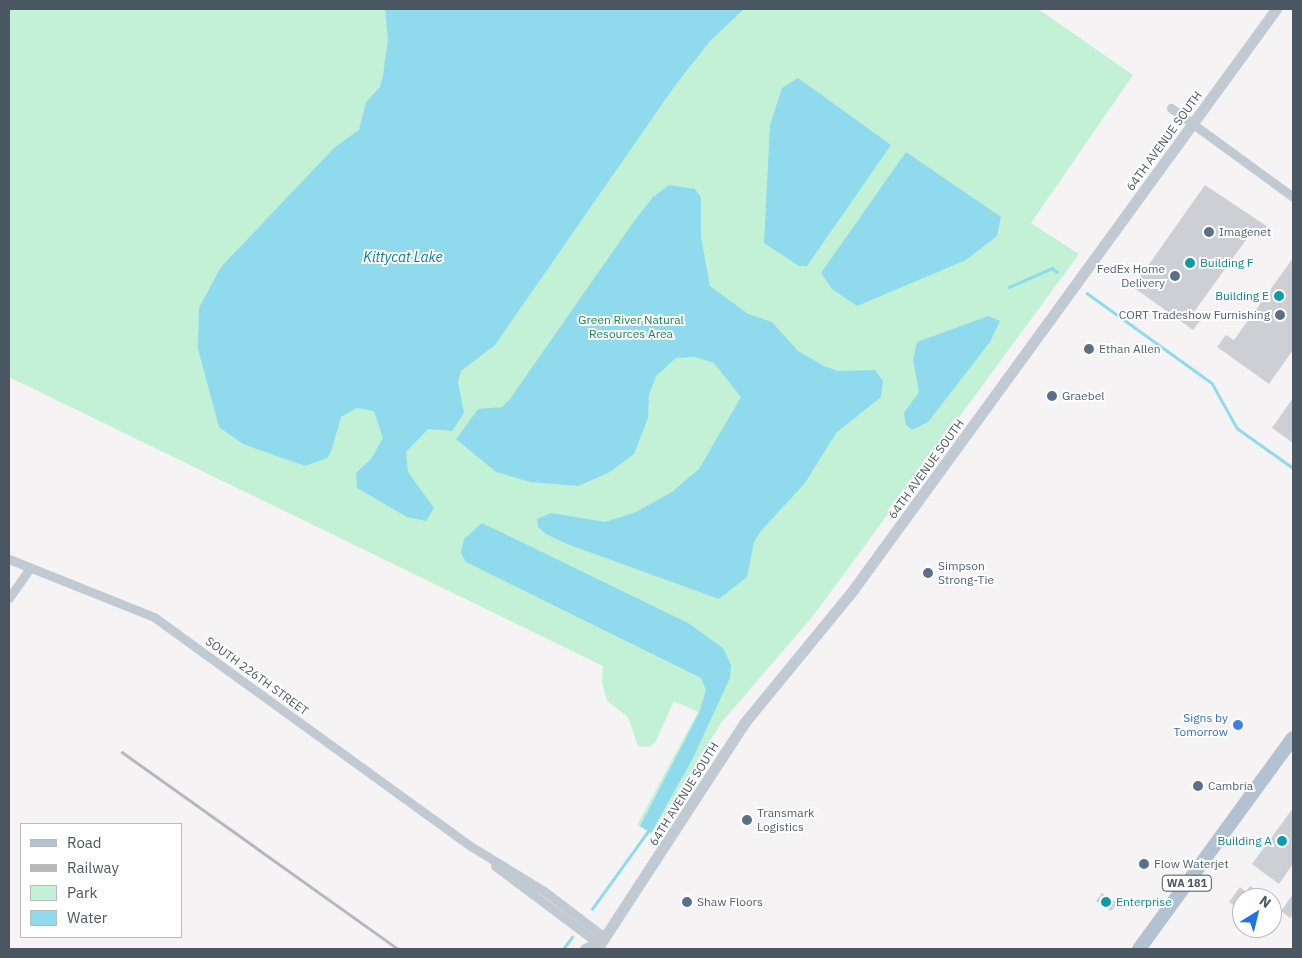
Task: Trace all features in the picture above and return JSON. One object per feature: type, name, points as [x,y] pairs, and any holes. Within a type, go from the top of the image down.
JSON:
[{"type":"main road","name":"WA 181","points":[[1139,949],[1293,738]]},
{"type":"street","name":"64TH AVENUE SOUTH","points":[[586,949],[599,943],[661,856],[745,722],[850,595],[1276,9]]},
{"type":"street","points":[[1171,108],[1293,197]]},
{"type":"street","name":"SOUTH 226TH STREET","points":[[9,559],[154,617],[472,846],[599,943]]},
{"type":"street","points":[[9,598],[30,568]]},
{"type":"green space","name":"Green River Natural Resources Area","points":[[9,9],[1038,9],[1133,75],[1031,223],[1079,254],[813,616],[721,723],[653,835],[637,825],[698,712],[674,701],[655,743],[649,747],[638,746],[628,717],[607,701],[602,683],[603,666],[9,377]]},
{"type":"water","name":"Kittycat Lake","points":[[385,9],[744,9],[710,41],[674,87],[495,345],[461,371],[458,382],[464,413],[452,431],[428,429],[406,452],[408,472],[434,508],[426,521],[407,517],[357,488],[356,473],[371,459],[383,438],[374,411],[357,408],[341,417],[331,452],[327,458],[305,466],[243,444],[219,427],[198,349],[199,308],[221,267],[334,148],[359,130],[366,102],[380,87],[383,75],[388,40]]},
{"type":"water","points":[[798,78],[891,145],[807,266],[799,266],[764,243],[770,125],[782,88]]},
{"type":"water","points":[[906,152],[1001,217],[997,236],[966,260],[857,306],[832,289],[821,273]]},
{"type":"water","points":[[669,185],[695,189],[701,197],[701,237],[710,286],[748,314],[772,322],[798,351],[824,366],[838,371],[875,370],[883,381],[881,397],[836,433],[805,483],[761,531],[754,542],[747,577],[719,599],[567,544],[546,534],[538,527],[537,519],[551,513],[605,522],[636,512],[672,492],[699,469],[741,397],[714,363],[695,357],[676,358],[656,376],[649,395],[648,418],[634,454],[610,472],[578,486],[530,482],[496,472],[456,439],[478,409],[502,407],[510,399],[632,224],[653,197]]},
{"type":"water","points":[[988,316],[1000,321],[990,342],[928,422],[912,430],[906,425],[904,413],[919,392],[913,360],[917,342]]},
{"type":"water","points":[[482,523],[688,623],[723,648],[731,665],[730,678],[692,760],[651,833],[640,826],[699,713],[706,690],[701,678],[466,562],[461,553],[464,539]]},
{"type":"building","name":"Building F","points":[[1205,185],[1268,227],[1259,239],[1251,233],[1194,312],[1202,318],[1193,330],[1133,287]]},
{"type":"building","name":"Building E","points":[[1293,258],[1293,350],[1269,384],[1217,347],[1226,335],[1234,340]]},
{"type":"building","points":[[1293,398],[1293,443],[1272,428]]},
{"type":"building","name":"Building A","points":[[1293,808],[1293,864],[1279,884],[1252,864]]},
{"type":"building","name":"Enterprise","points":[[1102,893],[1117,903],[1111,911],[1096,901]]},
{"type":"building","points":[[1293,894],[1293,914],[1290,918],[1282,912]]},
{"type":"waterway","points":[[1009,287],[1052,268],[1057,272]]},
{"type":"waterway","points":[[1087,293],[1212,383],[1237,428],[1293,468]]},
{"type":"waterway","points":[[592,909],[648,831]]},
{"type":"waterway","points":[[563,949],[572,937]]},
{"type":"railway","points":[[122,752],[398,949]]},
{"type":"place","name":"Imagenet","points":[[1209,232]]},
{"type":"place","name":"Building F","points":[[1190,263]]},
{"type":"place","name":"FedEx Home Delivery","points":[[1175,276]]},
{"type":"place","name":"Building E","points":[[1279,296]]},
{"type":"place","name":"CORT Tradeshow Furnishing","points":[[1280,315]]},
{"type":"place","name":"Ethan Allen","points":[[1089,349]]},
{"type":"place","name":"Graebel","points":[[1052,396]]},
{"type":"place","name":"Simpson Strong-Tie","points":[[928,573]]},
{"type":"place","name":"Signs by Tomorrow","points":[[1238,725]]},
{"type":"place","name":"Cambria","points":[[1198,786]]},
{"type":"place","name":"Transmark Logistics","points":[[747,820]]},
{"type":"place","name":"Building A","points":[[1282,841]]},
{"type":"place","name":"Flow Waterjet","points":[[1144,864]]},
{"type":"place","name":"Shaw Floors","points":[[687,902]]},
{"type":"place","name":"Enterprise","points":[[1106,902]]}]
